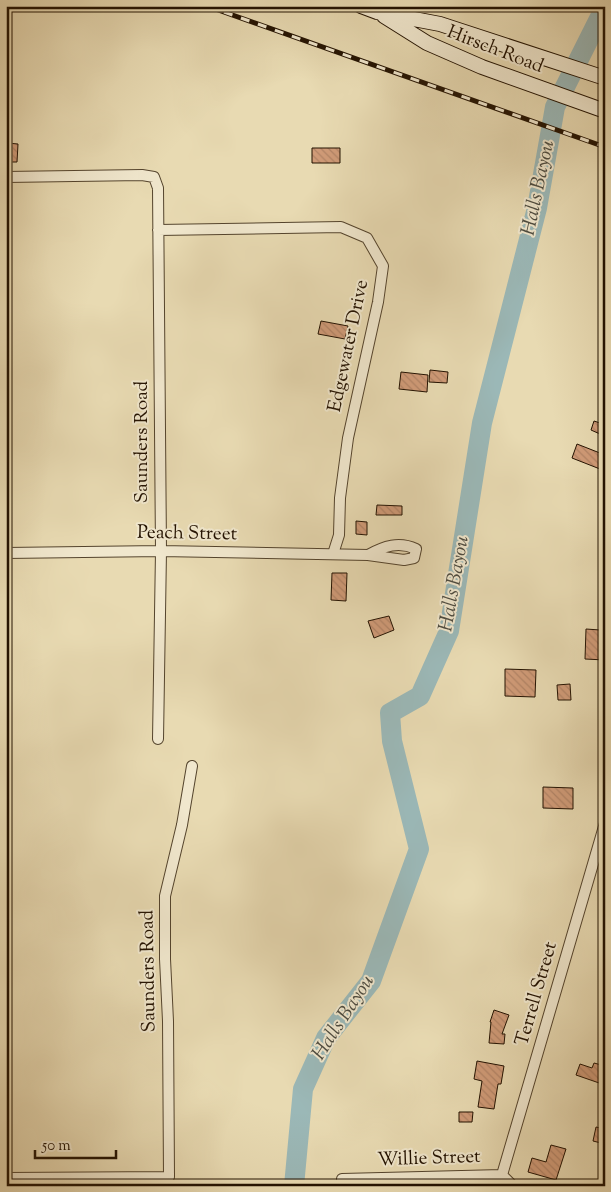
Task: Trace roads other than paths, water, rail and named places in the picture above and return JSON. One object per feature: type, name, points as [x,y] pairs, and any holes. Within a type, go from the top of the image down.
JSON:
[{"type":"main road","name":"Hirsch Road","points":[[360,6],[377,12],[440,24],[605,78]]},
{"type":"main road","name":"Hirsch Road","points":[[377,12],[427,43],[482,67],[605,111]]},
{"type":"street","name":"Saunders Road","points":[[6,177],[154,177],[158,188],[161,551],[158,739]]},
{"type":"street","name":"Edgewater Drive","points":[[158,230],[341,227],[367,238],[383,266],[378,302],[348,438],[340,498],[339,535],[333,554]]},
{"type":"street","name":"Peach Street","points":[[6,553],[161,551],[368,555]]},
{"type":"street","name":"Saunders Road","points":[[6,1178],[169,1177],[165,896],[182,824],[192,766]]},
{"type":"street","name":"Terrell Street","points":[[502,1175],[605,823]]},
{"type":"street","name":"Willie Street","points":[[342,1179],[502,1175],[513,1186]]},
{"type":"waterway","name":"Halls Bayou","points":[[294,1186],[303,1089],[326,1038],[371,981],[419,849],[392,741],[390,713],[420,696],[449,631],[482,423],[537,208],[555,107],[605,7]]},
{"type":"railway","points":[[207,6],[605,147]]}]
